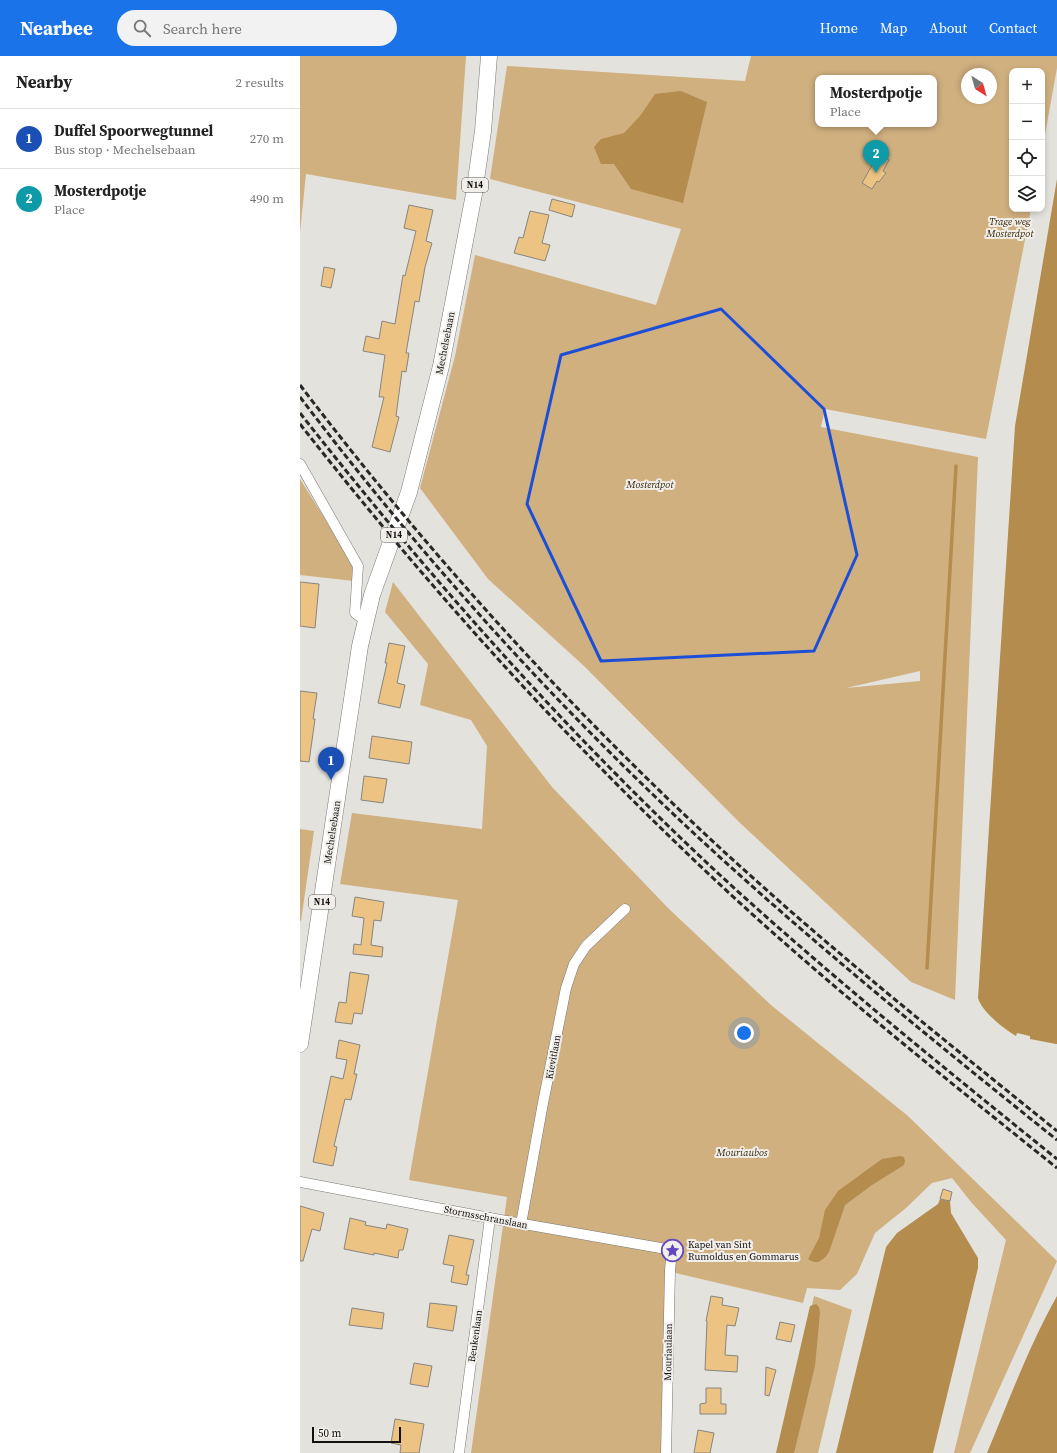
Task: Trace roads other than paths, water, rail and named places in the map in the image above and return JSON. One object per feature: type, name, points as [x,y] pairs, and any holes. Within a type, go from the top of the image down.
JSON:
[{"type":"main road","name":"Mechelsebaan","points":[[300,1044],[360,646],[372,596],[410,492],[441,366],[474,194],[483,131],[489,56]]},
{"type":"street","points":[[300,464],[358,566],[355,613],[366,621]]},
{"type":"street","name":"Kievitlaan","points":[[522,1224],[566,988],[574,964],[586,946],[625,909]]},
{"type":"street","name":"Stormsschranslaan","points":[[300,1182],[522,1224],[672,1250]]},
{"type":"street","name":"Beukenlaan","points":[[459,1453],[490,1218]]},
{"type":"street","name":"Mouriaulaan","points":[[666,1453],[670,1270],[672,1250]]},
{"type":"waterway","points":[[927,968],[956,466]]},
{"type":"railway","points":[[300,385],[391,499],[486,610],[535,664],[637,768],[733,860],[824,940],[916,1017],[1057,1131]]},
{"type":"railway","points":[[300,397],[389,510],[436,565],[532,673],[634,776],[731,867],[822,947],[915,1025],[1057,1140]]},
{"type":"railway","points":[[300,413],[399,535],[502,653],[609,767],[664,822],[721,876],[803,949],[929,1055],[1057,1159]]},
{"type":"railway","points":[[300,424],[397,544],[447,602],[551,716],[658,826],[755,917],[797,954],[926,1062],[1057,1168]]},
{"type":"place","name":"Mosterdpotje","points":[[876,173]]},
{"type":"place","name":"Duffel Spoorwegtunnel","points":[[331,780]]},
{"type":"place","name":"Kapel van Sint Rumoldus en Gommarus","points":[[672,1250]]},
{"type":"park label","name":"Trage weg Mosterdpot","points":[[1010,226]]},
{"type":"park label","name":"Mosterdpot","points":[[650,484]]},
{"type":"park label","name":"Mouriaubos","points":[[742,1152]]}]
